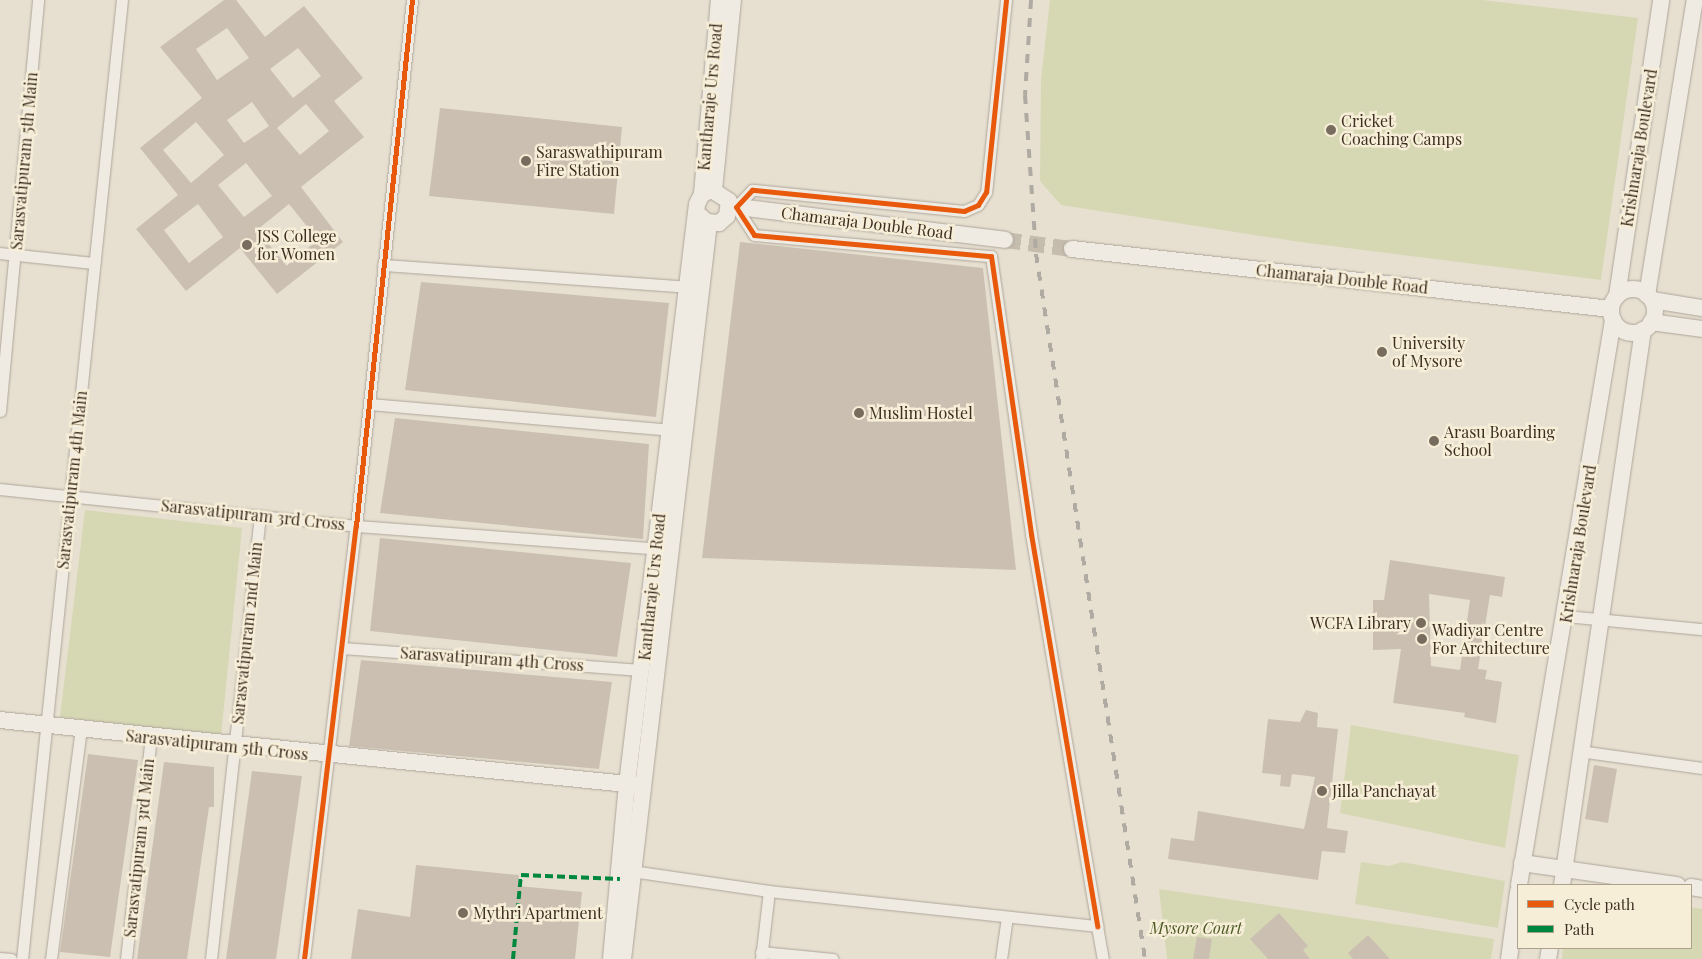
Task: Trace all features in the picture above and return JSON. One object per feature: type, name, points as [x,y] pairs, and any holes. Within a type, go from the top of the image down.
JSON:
[{"type":"street","name":"Sarasvatipuram 5th Main","points":[[0,411],[38,0]]},
{"type":"street","name":"Sarasvatipuram 4th Main","points":[[22,959],[122,0]]},
{"type":"street","points":[[304,959],[356,526],[412,0]]},
{"type":"street","name":"Kantharaje Urs Road","points":[[708,192],[719,0]]},
{"type":"street","name":"Kantharaje Urs Road","points":[[708,192],[733,0]]},
{"type":"street","points":[[1006,0],[986,192],[978,206],[964,211],[752,190],[733,207],[723,220],[704,219],[697,204],[708,192],[726,196],[733,207],[754,235],[991,256],[1031,534],[1103,959]]},
{"type":"street","name":"Krishnaraja Boulevard","points":[[1519,884],[1566,616],[1661,0]]},
{"type":"street","name":"Krishnaraja Boulevard","points":[[1562,884],[1579,751],[1647,326],[1649,297],[1695,0]]},
{"type":"street","name":"Chamaraja Double Road","points":[[733,207],[1005,240]]},
{"type":"street","name":"Kantharaje Urs Road","points":[[623,959],[632,871],[642,670],[663,549],[670,430],[688,287],[704,219]]},
{"type":"street","name":"Kantharaje Urs Road","points":[[611,959],[635,785],[704,219]]},
{"type":"street","name":"Chamaraja Double Road","points":[[1072,248],[1613,308]]},
{"type":"street","points":[[0,253],[94,263]]},
{"type":"street","points":[[383,264],[688,287]]},
{"type":"street","points":[[1702,308],[1649,297],[1628,290],[1613,308],[1629,332],[1647,326],[1702,329]]},
{"type":"street","points":[[369,404],[670,430]]},
{"type":"street","name":"Sarasvatipuram 3rd Cross","points":[[0,489],[356,526],[663,549]]},
{"type":"street","name":"Sarasvatipuram 2nd Main","points":[[211,959],[260,516]]},
{"type":"street","points":[[1566,616],[1702,630]]},
{"type":"street","name":"Sarasvatipuram 4th Cross","points":[[341,648],[642,670]]},
{"type":"street","name":"Sarasvatipuram 5th Cross","points":[[0,720],[329,757],[635,785]]},
{"type":"street","points":[[51,959],[81,729]]},
{"type":"street","name":"Sarasvatipuram 3rd Main","points":[[126,959],[151,737]]},
{"type":"street","points":[[1579,751],[1702,768]]},
{"type":"street","points":[[1522,863],[1670,884]]},
{"type":"street","points":[[632,871],[769,891],[1097,926]]},
{"type":"street","points":[[769,891],[761,956],[833,959]]},
{"type":"street","points":[[1509,959],[1517,899]]},
{"type":"street","points":[[1001,959],[1007,916]]},
{"type":"street","points":[[0,958],[11,959]]},
{"type":"green space","name":"Cricket Coaching Camps","points":[[1050,0],[1482,0],[1638,18],[1601,280],[1300,242],[1061,205],[1040,181],[1041,80]]},
{"type":"green space","points":[[85,510],[242,528],[221,736],[60,717]]},
{"type":"green space","points":[[1351,725],[1519,755],[1505,848],[1340,813]]},
{"type":"green space","points":[[1361,862],[1389,866],[1402,862],[1505,881],[1498,928],[1355,904]]},
{"type":"green space","name":"Mysore Court","points":[[1159,889],[1494,939],[1491,959],[1167,959]]},
{"type":"green space","points":[[1692,907],[1702,909],[1702,959],[1562,959],[1563,949],[1692,949]]},
{"type":"building","name":"JSS College for Women","points":[[224,0],[236,0],[265,37],[304,6],[363,78],[334,101],[364,137],[301,187],[343,242],[277,294],[240,248],[186,291],[136,229],[178,195],[140,148],[202,98],[160,47]],"holes":[[[227,28],[249,58],[217,80],[196,49]],[[298,48],[321,76],[293,98],[270,69]],[[252,102],[269,126],[244,143],[227,120]],[[306,104],[329,131],[300,155],[277,128]],[[196,122],[224,155],[191,183],[163,150]],[[246,163],[272,196],[244,217],[218,185]],[[198,204],[223,237],[189,263],[164,230]],[[289,204],[318,240],[286,265],[257,230]]]},
{"type":"building","name":"Saraswathipuram Fire Station","points":[[440,108],[622,127],[614,214],[429,196]]},
{"type":"building","name":"Muslim Hostel","points":[[740,242],[983,268],[1016,570],[702,558]]},
{"type":"building","points":[[421,282],[669,303],[656,417],[405,390]]},
{"type":"building","points":[[395,418],[649,444],[643,539],[380,513]]},
{"type":"building","points":[[380,538],[631,563],[617,657],[370,631]]},
{"type":"building","points":[[1390,560],[1505,577],[1502,597],[1490,595],[1478,669],[1487,670],[1485,679],[1502,682],[1496,723],[1464,717],[1465,713],[1393,703],[1401,649],[1373,650],[1373,600],[1384,600]],"holes":[[[1429,594],[1470,600],[1460,670],[1431,666]]]},
{"type":"building","points":[[361,660],[612,682],[599,769],[349,746]]},
{"type":"building","points":[[1306,710],[1318,713],[1317,727],[1338,729],[1327,828],[1348,831],[1345,853],[1322,851],[1318,880],[1168,859],[1171,838],[1194,841],[1198,811],[1304,829],[1315,777],[1292,774],[1290,787],[1280,786],[1281,775],[1262,773],[1268,719],[1300,722]]},
{"type":"building","points":[[88,754],[138,760],[110,957],[60,952]]},
{"type":"building","points":[[164,762],[214,767],[214,807],[209,807],[187,959],[137,959]]},
{"type":"building","points":[[1594,765],[1617,769],[1608,823],[1585,819]]},
{"type":"building","points":[[252,771],[302,776],[276,959],[226,959]]},
{"type":"building","name":"Mythri Apartment","points":[[416,865],[519,875],[518,886],[582,892],[575,959],[351,959],[358,909],[410,917]]},
{"type":"building","points":[[1279,913],[1308,946],[1303,950],[1310,959],[1268,959],[1250,939]]},
{"type":"building","points":[[1368,935],[1390,959],[1353,959],[1348,953]]},
{"type":"building","points":[[1197,937],[1212,939],[1209,959],[1193,959]]},
{"type":"tunnel","points":[[1005,240],[1072,249]]},
{"type":"railway","points":[[1031,0],[1025,95],[1036,254],[1145,959]]},
{"type":"marked path","points":[[513,959],[521,875],[620,879]]},
{"type":"cycle path","points":[[304,959],[356,526],[412,0]]},
{"type":"cycle path","points":[[1006,0],[986,192],[978,205],[964,211],[752,190],[736,207],[754,235],[991,256],[1031,534],[1097,926]]},
{"type":"place","name":"Cricket Coaching Camps","points":[[1331,130]]},
{"type":"place","name":"Saraswathipuram Fire Station","points":[[526,161]]},
{"type":"place","name":"JSS College for Women","points":[[247,245]]},
{"type":"place","name":"University of Mysore","points":[[1382,352]]},
{"type":"place","name":"Muslim Hostel","points":[[859,413]]},
{"type":"place","name":"Arasu Boarding School","points":[[1434,441]]},
{"type":"place","name":"WCFA Library","points":[[1421,623]]},
{"type":"place","name":"Wadiyar Centre For Architecture","points":[[1422,639]]},
{"type":"place","name":"Jilla Panchayat","points":[[1322,791]]},
{"type":"place","name":"Mythri Apartment","points":[[463,913]]}]
